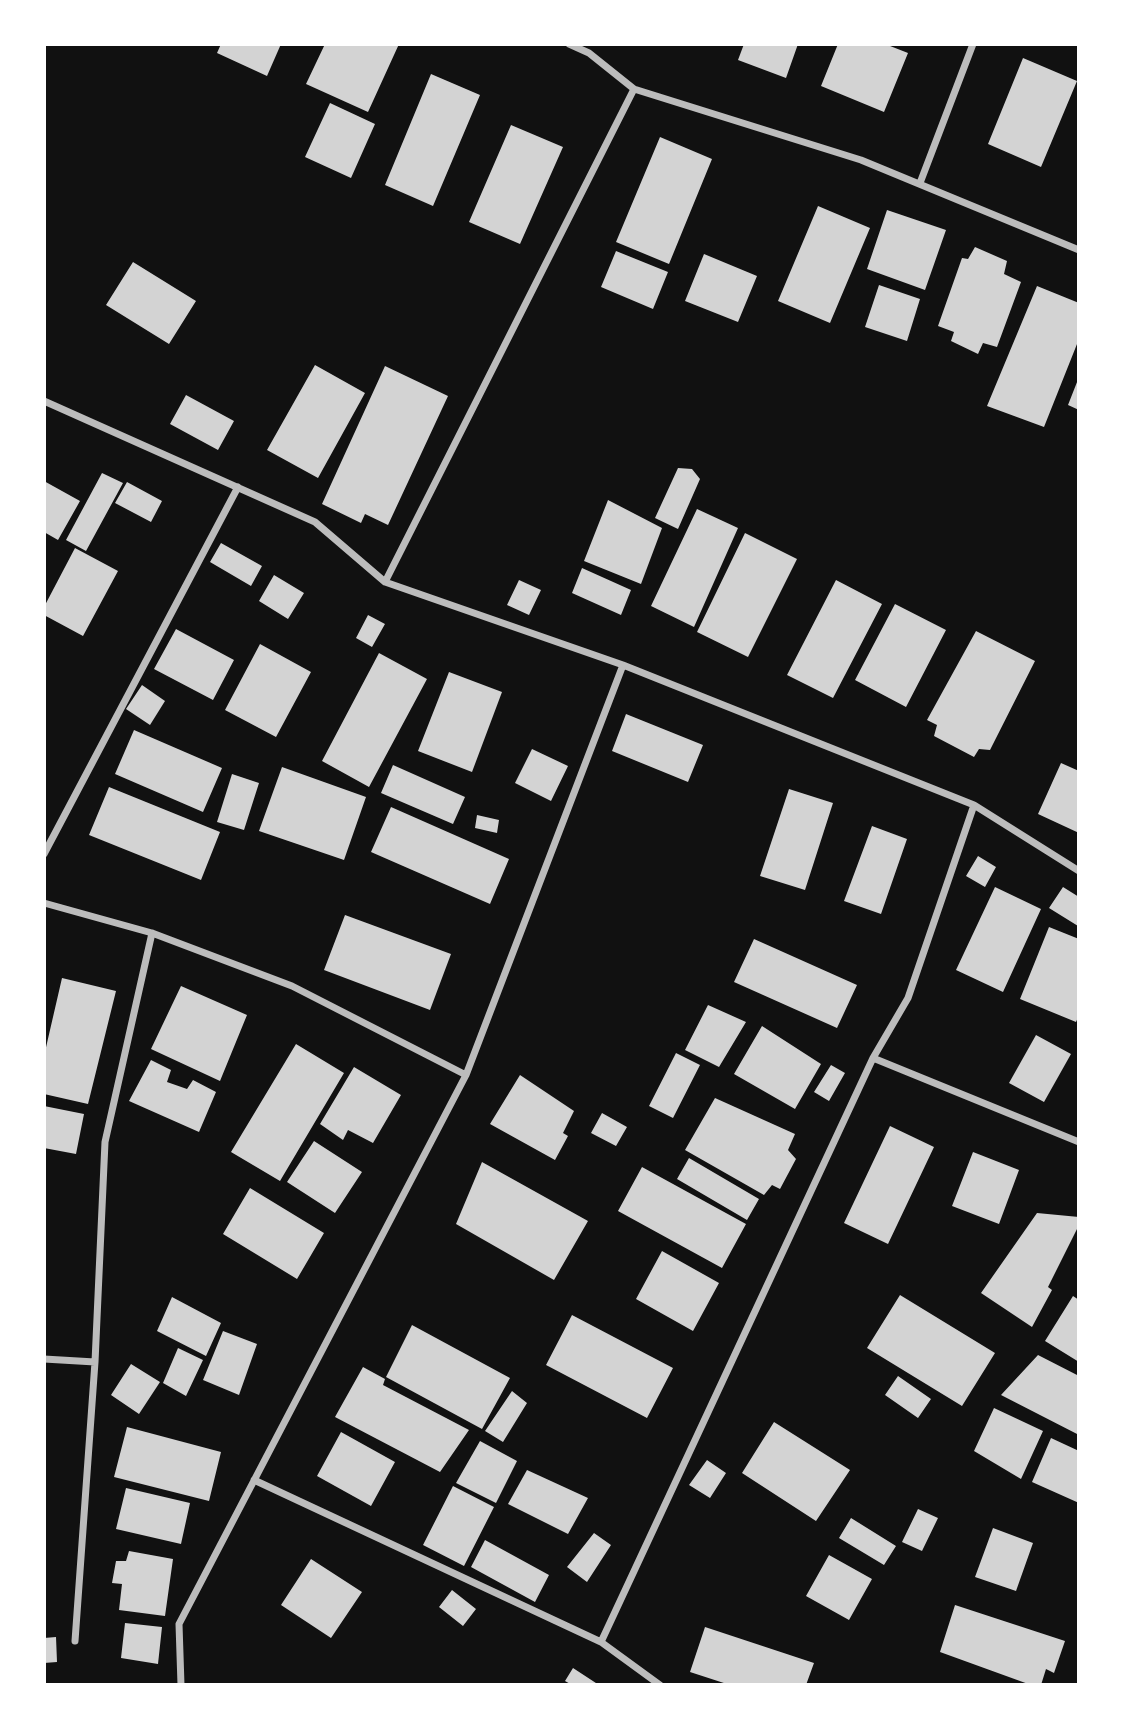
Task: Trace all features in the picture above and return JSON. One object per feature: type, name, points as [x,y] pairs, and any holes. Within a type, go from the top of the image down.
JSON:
[{"type":"street","points":[[569,44],[589,53],[634,89],[861,160],[1079,250]]},
{"type":"street","points":[[920,183],[973,44]]},
{"type":"street","points":[[386,582],[634,89]]},
{"type":"street","points":[[44,401],[315,522],[386,582],[623,666],[974,805],[1079,871]]},
{"type":"street","points":[[44,854],[47,842],[237,487]]},
{"type":"street","points":[[181,1685],[179,1624],[466,1075],[623,666]]},
{"type":"street","points":[[601,1642],[873,1058],[908,998],[974,805]]},
{"type":"street","points":[[44,903],[152,933],[292,986],[466,1075]]},
{"type":"street","points":[[75,1641],[95,1362],[106,1142],[152,933]]},
{"type":"street","points":[[873,1058],[1079,1142]]},
{"type":"street","points":[[44,1359],[95,1362]]},
{"type":"street","points":[[254,1480],[601,1642],[660,1685]]},
{"type":"building","points":[[221,44],[281,44],[267,76],[217,53]]},
{"type":"building","points":[[325,44],[399,44],[368,112],[306,84]]},
{"type":"building","points":[[744,44],[798,44],[786,78],[738,60]]},
{"type":"building","points":[[838,44],[885,44],[908,53],[884,112],[821,86]]},
{"type":"building","points":[[1023,58],[1077,81],[1041,167],[988,144]]},
{"type":"building","points":[[431,74],[480,95],[433,206],[385,185]]},
{"type":"building","points":[[330,103],[375,124],[351,178],[305,157]]},
{"type":"building","points":[[511,125],[563,147],[520,244],[469,222]]},
{"type":"building","points":[[660,137],[712,159],[669,264],[616,242]]},
{"type":"building","points":[[818,206],[870,228],[830,323],[778,301]]},
{"type":"building","points":[[887,210],[946,230],[925,290],[867,269]]},
{"type":"building","points":[[975,247],[1007,261],[1004,274],[1021,282],[997,347],[983,343],[978,354],[951,341],[954,332],[938,326],[962,258],[968,259]]},
{"type":"building","points":[[616,251],[668,272],[653,309],[601,287]]},
{"type":"building","points":[[704,254],[757,276],[738,322],[685,301]]},
{"type":"building","points":[[133,262],[196,301],[169,344],[106,305]]},
{"type":"building","points":[[879,285],[920,299],[907,341],[865,327]]},
{"type":"building","points":[[1037,286],[1079,303],[1079,339],[1044,427],[987,406]]},
{"type":"building","points":[[315,365],[365,393],[318,478],[267,450]]},
{"type":"building","points":[[385,366],[448,396],[388,525],[365,514],[361,523],[322,504]]},
{"type":"building","points":[[1079,377],[1079,410],[1068,405]]},
{"type":"building","points":[[186,395],[234,421],[218,450],[170,424]]},
{"type":"building","points":[[678,468],[692,469],[700,479],[678,529],[655,518]]},
{"type":"building","points":[[102,473],[123,483],[86,551],[66,540]]},
{"type":"building","points":[[44,481],[80,501],[58,540],[44,532]]},
{"type":"building","points":[[127,482],[162,501],[151,522],[115,503]]},
{"type":"building","points":[[608,500],[662,528],[641,584],[584,561]]},
{"type":"building","points":[[697,509],[738,528],[694,627],[651,606]]},
{"type":"building","points":[[745,533],[797,559],[748,657],[697,632]]},
{"type":"building","points":[[221,543],[262,566],[251,586],[210,562]]},
{"type":"building","points":[[75,548],[118,571],[83,636],[44,615],[44,607]]},
{"type":"building","points":[[582,568],[631,590],[621,615],[572,593]]},
{"type":"building","points":[[274,575],[304,593],[288,619],[259,601]]},
{"type":"building","points":[[519,580],[541,590],[529,615],[507,605]]},
{"type":"building","points":[[836,580],[882,604],[833,698],[787,675]]},
{"type":"building","points":[[895,604],[946,630],[906,707],[855,680]]},
{"type":"building","points":[[368,615],[385,624],[372,647],[356,638]]},
{"type":"building","points":[[176,629],[234,660],[213,700],[154,669]]},
{"type":"building","points":[[976,631],[1035,661],[990,750],[979,749],[974,757],[934,736],[937,725],[927,720]]},
{"type":"building","points":[[260,644],[311,672],[276,737],[225,710]]},
{"type":"building","points":[[379,653],[427,679],[369,787],[322,761]]},
{"type":"building","points":[[449,672],[502,692],[472,772],[418,751]]},
{"type":"building","points":[[142,685],[165,701],[150,725],[126,709]]},
{"type":"building","points":[[626,714],[703,745],[688,782],[612,751]]},
{"type":"building","points":[[134,730],[222,768],[203,812],[115,774]]},
{"type":"building","points":[[532,749],[568,766],[551,801],[515,783]]},
{"type":"building","points":[[1061,763],[1079,771],[1079,833],[1038,814]]},
{"type":"building","points":[[393,765],[465,797],[453,824],[381,793]]},
{"type":"building","points":[[282,767],[366,797],[344,860],[259,831]]},
{"type":"building","points":[[232,774],[259,783],[244,830],[217,822]]},
{"type":"building","points":[[109,787],[220,832],[201,880],[89,835]]},
{"type":"building","points":[[789,789],[833,803],[805,890],[760,876]]},
{"type":"building","points":[[391,807],[509,859],[490,904],[371,852]]},
{"type":"building","points":[[477,815],[499,820],[497,833],[475,828]]},
{"type":"building","points":[[872,826],[907,839],[881,914],[844,901]]},
{"type":"building","points":[[978,856],[996,867],[985,887],[966,876]]},
{"type":"building","points":[[995,887],[1041,909],[1003,992],[956,970]]},
{"type":"building","points":[[1063,887],[1079,897],[1078,926],[1049,908]]},
{"type":"building","points":[[345,915],[451,954],[430,1010],[324,970]]},
{"type":"building","points":[[1049,927],[1079,939],[1079,1015],[1076,1022],[1020,999]]},
{"type":"building","points":[[754,939],[857,985],[837,1028],[734,982]]},
{"type":"building","points":[[62,978],[116,991],[88,1104],[44,1094],[44,1056]]},
{"type":"building","points":[[181,986],[247,1015],[220,1081],[151,1049]]},
{"type":"building","points":[[708,1005],[746,1022],[719,1067],[685,1050]]},
{"type":"building","points":[[762,1026],[821,1064],[795,1109],[734,1074]]},
{"type":"building","points":[[1036,1035],[1071,1054],[1044,1102],[1009,1083]]},
{"type":"building","points":[[296,1044],[344,1073],[280,1181],[231,1152]]},
{"type":"building","points":[[676,1053],[700,1065],[673,1118],[649,1106]]},
{"type":"building","points":[[151,1060],[171,1070],[167,1082],[187,1089],[193,1080],[216,1092],[199,1132],[129,1101]]},
{"type":"building","points":[[831,1065],[845,1073],[829,1101],[814,1092]]},
{"type":"building","points":[[354,1067],[401,1095],[373,1143],[348,1130],[343,1140],[320,1124]]},
{"type":"building","points":[[520,1075],[574,1111],[563,1133],[568,1136],[555,1160],[490,1124]]},
{"type":"building","points":[[715,1098],[795,1134],[788,1150],[796,1159],[780,1189],[772,1185],[764,1195],[685,1150]]},
{"type":"building","points":[[44,1106],[84,1114],[76,1154],[44,1148]]},
{"type":"building","points":[[602,1113],[627,1127],[616,1146],[591,1133]]},
{"type":"building","points":[[890,1126],[934,1147],[888,1244],[844,1223]]},
{"type":"building","points":[[314,1141],[362,1172],[335,1213],[287,1182]]},
{"type":"building","points":[[973,1152],[1019,1170],[999,1224],[952,1206]]},
{"type":"building","points":[[689,1158],[759,1199],[747,1220],[677,1179]]},
{"type":"building","points":[[482,1162],[588,1221],[554,1280],[456,1224]]},
{"type":"building","points":[[642,1167],[746,1224],[722,1268],[618,1211]]},
{"type":"building","points":[[250,1188],[324,1233],[297,1279],[223,1234]]},
{"type":"building","points":[[1037,1213],[1079,1217],[1079,1225],[1048,1287],[1052,1290],[1032,1327],[981,1293]]},
{"type":"building","points":[[662,1251],[719,1283],[693,1331],[636,1299]]},
{"type":"building","points":[[900,1295],[995,1353],[962,1406],[867,1348]]},
{"type":"building","points":[[1073,1296],[1079,1300],[1079,1362],[1045,1341]]},
{"type":"building","points":[[172,1297],[221,1323],[206,1356],[157,1331]]},
{"type":"building","points":[[572,1315],[673,1368],[647,1418],[546,1365]]},
{"type":"building","points":[[412,1325],[510,1378],[482,1429],[386,1377]]},
{"type":"building","points":[[223,1331],[257,1344],[239,1395],[203,1380]]},
{"type":"building","points":[[178,1348],[203,1360],[186,1396],[163,1383]]},
{"type":"building","points":[[1038,1355],[1079,1376],[1079,1435],[1001,1395]]},
{"type":"building","points":[[131,1364],[160,1382],[139,1414],[111,1395]]},
{"type":"building","points":[[363,1367],[385,1379],[383,1385],[469,1430],[440,1472],[335,1417]]},
{"type":"building","points":[[898,1376],[931,1399],[918,1418],[885,1395]]},
{"type":"building","points":[[512,1391],[527,1403],[503,1442],[485,1431]]},
{"type":"building","points":[[994,1408],[1043,1431],[1021,1479],[974,1451]]},
{"type":"building","points":[[774,1422],[850,1470],[816,1521],[742,1473]]},
{"type":"building","points":[[127,1427],[221,1452],[209,1501],[114,1477]]},
{"type":"building","points":[[341,1432],[395,1462],[371,1506],[317,1476]]},
{"type":"building","points":[[1051,1438],[1079,1451],[1079,1503],[1032,1482]]},
{"type":"building","points":[[480,1441],[517,1461],[496,1503],[456,1483]]},
{"type":"building","points":[[707,1460],[726,1473],[710,1498],[689,1485]]},
{"type":"building","points":[[527,1470],[588,1498],[568,1534],[508,1504]]},
{"type":"building","points":[[453,1486],[494,1507],[464,1566],[423,1545]]},
{"type":"building","points":[[126,1488],[190,1503],[181,1544],[116,1529]]},
{"type":"building","points":[[918,1509],[938,1518],[922,1551],[902,1542]]},
{"type":"building","points":[[851,1518],[896,1546],[884,1565],[839,1538]]},
{"type":"building","points":[[993,1528],[1033,1543],[1016,1591],[975,1577]]},
{"type":"building","points":[[594,1533],[611,1545],[587,1582],[567,1567]]},
{"type":"building","points":[[485,1540],[549,1575],[535,1602],[471,1567]]},
{"type":"building","points":[[129,1551],[173,1559],[165,1616],[119,1610],[122,1584],[112,1583],[116,1561],[126,1561]]},
{"type":"building","points":[[829,1555],[872,1579],[849,1620],[806,1596]]},
{"type":"building","points":[[311,1559],[362,1592],[331,1638],[281,1605]]},
{"type":"building","points":[[452,1590],[476,1609],[463,1626],[439,1607]]},
{"type":"building","points":[[955,1605],[1065,1641],[1054,1673],[1046,1669],[1041,1685],[1031,1685],[940,1652]]},
{"type":"building","points":[[125,1623],[162,1627],[158,1664],[121,1658]]},
{"type":"building","points":[[705,1627],[814,1663],[806,1685],[730,1685],[690,1672]]},
{"type":"building","points":[[56,1637],[57,1662],[44,1663],[44,1638]]},
{"type":"building","points":[[573,1668],[599,1685],[572,1685],[565,1681]]}]
